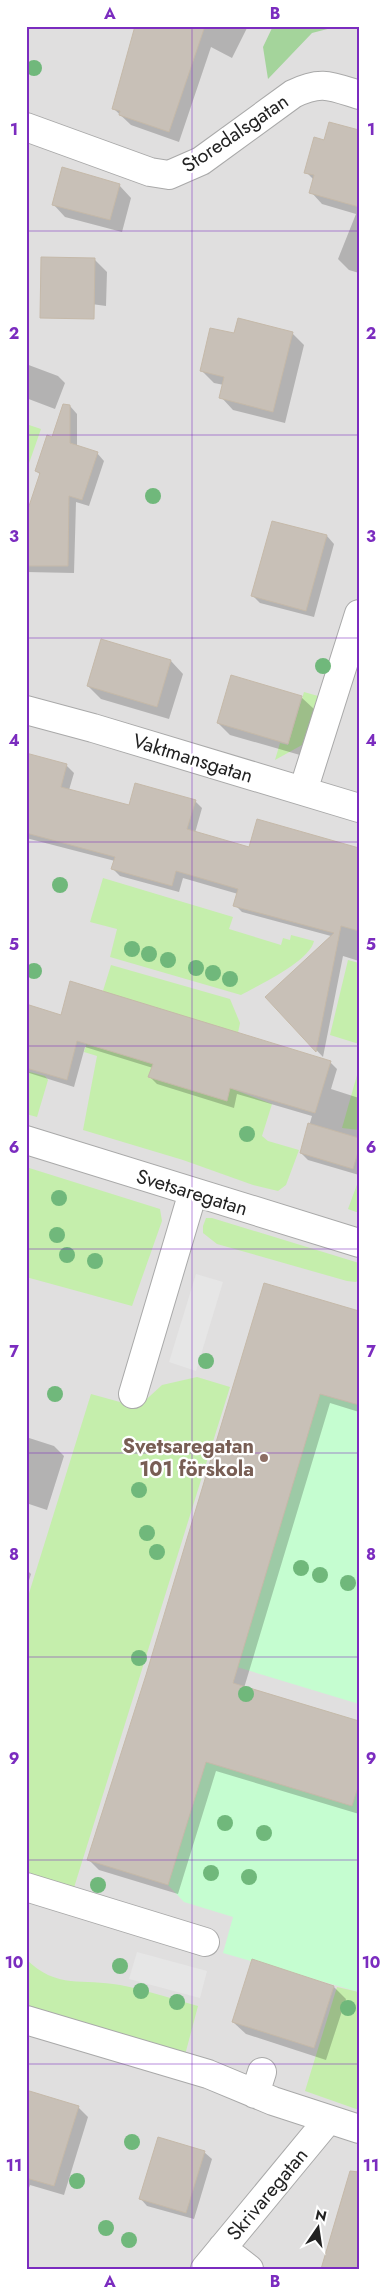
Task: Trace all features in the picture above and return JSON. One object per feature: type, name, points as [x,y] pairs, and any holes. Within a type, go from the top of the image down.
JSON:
[{"type":"street","name":"Storedalsgatan","points":[[26,127],[150,172],[169,175],[201,161],[293,94],[310,85],[328,85],[359,95]]},
{"type":"street","points":[[303,791],[359,614]]},
{"type":"street","name":"Vaktmansgatan","points":[[26,710],[93,728],[359,808]]},
{"type":"street","name":"Svetsaregatan","points":[[26,1140],[359,1243]]},
{"type":"street","points":[[133,1394],[192,1192]]},
{"type":"street","points":[[26,1887],[205,1942]]},
{"type":"street","points":[[26,2020],[208,2074],[259,2083],[328,2120],[359,2129]]},
{"type":"street","name":"Skrivaregatan","points":[[205,2269],[328,2120]]},
{"type":"street","points":[[222,2248],[249,2269]]},
{"type":"shaded area","points":[[26,26],[359,26],[359,2269],[26,2269]]},
{"type":"shaded area","points":[[196,1274],[223,1282],[196,1371],[169,1362]]},
{"type":"shaded area","points":[[137,1952],[207,1971],[200,1998],[129,1979]]},
{"type":"green space","points":[[273,26],[339,26],[312,33],[268,79],[263,47]]},
{"type":"green space","points":[[26,424],[41,429],[27,469],[26,469]]},
{"type":"green space","points":[[304,692],[318,696],[302,745],[275,760],[280,743],[288,745]]},
{"type":"green space","points":[[103,878],[233,917],[229,929],[281,945],[283,938],[290,940],[291,935],[314,941],[310,949],[294,964],[241,995],[110,957],[117,929],[90,922]]},
{"type":"green space","points":[[348,960],[359,963],[359,1044],[330,1035]]},
{"type":"green space","points":[[111,965],[230,999],[240,1023],[227,1087],[272,1104],[262,1136],[268,1141],[299,1150],[286,1185],[278,1191],[253,1185],[183,1160],[83,1130],[97,1056],[84,1052]]},
{"type":"green space","points":[[359,1068],[359,1130],[342,1128]]},
{"type":"green space","points":[[26,1071],[45,1076],[48,1080],[37,1117],[26,1114]]},
{"type":"green space","points":[[26,1167],[160,1209],[162,1221],[132,1306],[26,1277]]},
{"type":"green space","points":[[359,1179],[359,1213],[348,1209]]},
{"type":"green space","points":[[206,1218],[212,1218],[359,1263],[359,1279],[356,1282],[347,1281],[217,1244],[203,1233]]},
{"type":"green space","points":[[197,1377],[230,1387],[72,1894],[26,1878],[26,1603],[91,1394],[138,1407],[162,1385]]},
{"type":"green space","points":[[320,1394],[359,1405],[359,1704],[237,1667]]},
{"type":"green space","points":[[272,1695],[359,1721],[359,1992],[223,1953],[233,1917],[184,1902],[168,1885],[225,1699]]},
{"type":"green space","points":[[26,1959],[37,1969],[60,1979],[120,1985],[198,2006],[185,2055],[26,2009]]},
{"type":"green space","points":[[337,1987],[359,1992],[359,2110],[305,2091]]},
{"type":"building","points":[[135,26],[205,26],[169,132],[119,115],[120,111],[112,109]]},
{"type":"building","points":[[329,122],[359,130],[359,207],[309,193],[314,175],[304,173],[314,137],[324,140]]},
{"type":"building","points":[[62,167],[120,184],[110,220],[52,205]]},
{"type":"building","points":[[41,257],[95,258],[94,319],[40,318]]},
{"type":"building","points":[[238,318],[293,332],[273,412],[219,398],[224,377],[200,371],[210,328],[234,333]]},
{"type":"building","points":[[63,404],[70,405],[70,443],[98,452],[82,500],[69,496],[68,566],[26,566],[26,515],[40,473],[35,471],[47,435],[52,437]]},
{"type":"building","points":[[272,521],[327,535],[306,611],[251,596]]},
{"type":"building","points":[[101,639],[171,660],[157,707],[87,686]]},
{"type":"building","points":[[231,675],[302,696],[288,744],[217,723]]},
{"type":"building","points":[[26,753],[67,764],[61,787],[129,805],[135,783],[196,800],[187,829],[249,847],[257,819],[359,848],[359,931],[341,926],[316,1052],[265,997],[334,933],[233,906],[238,889],[176,871],[172,886],[111,869],[115,857],[26,833]]},
{"type":"building","points":[[70,981],[331,1061],[315,1113],[230,1088],[227,1101],[148,1077],[153,1064],[77,1041],[67,1080],[26,1068],[26,1004],[61,1015]]},
{"type":"building","points":[[308,1123],[359,1138],[359,1149],[353,1169],[300,1153]]},
{"type":"building","points":[[264,1283],[359,1311],[359,1405],[320,1394],[233,1683],[359,1721],[359,1784],[352,1806],[206,1762],[168,1885],[87,1860],[146,1675]]},
{"type":"building","points":[[252,1959],[334,1986],[314,2048],[232,2022]]},
{"type":"building","points":[[26,2090],[79,2106],[54,2186],[26,2178]]},
{"type":"building","points":[[158,2137],[205,2151],[186,2213],[139,2199]]},
{"type":"building","points":[[350,2171],[359,2172],[359,2269],[321,2269]]},
{"type":"place","name":"Svetsaregatan 101 förskola","points":[[264,1458]]}]
